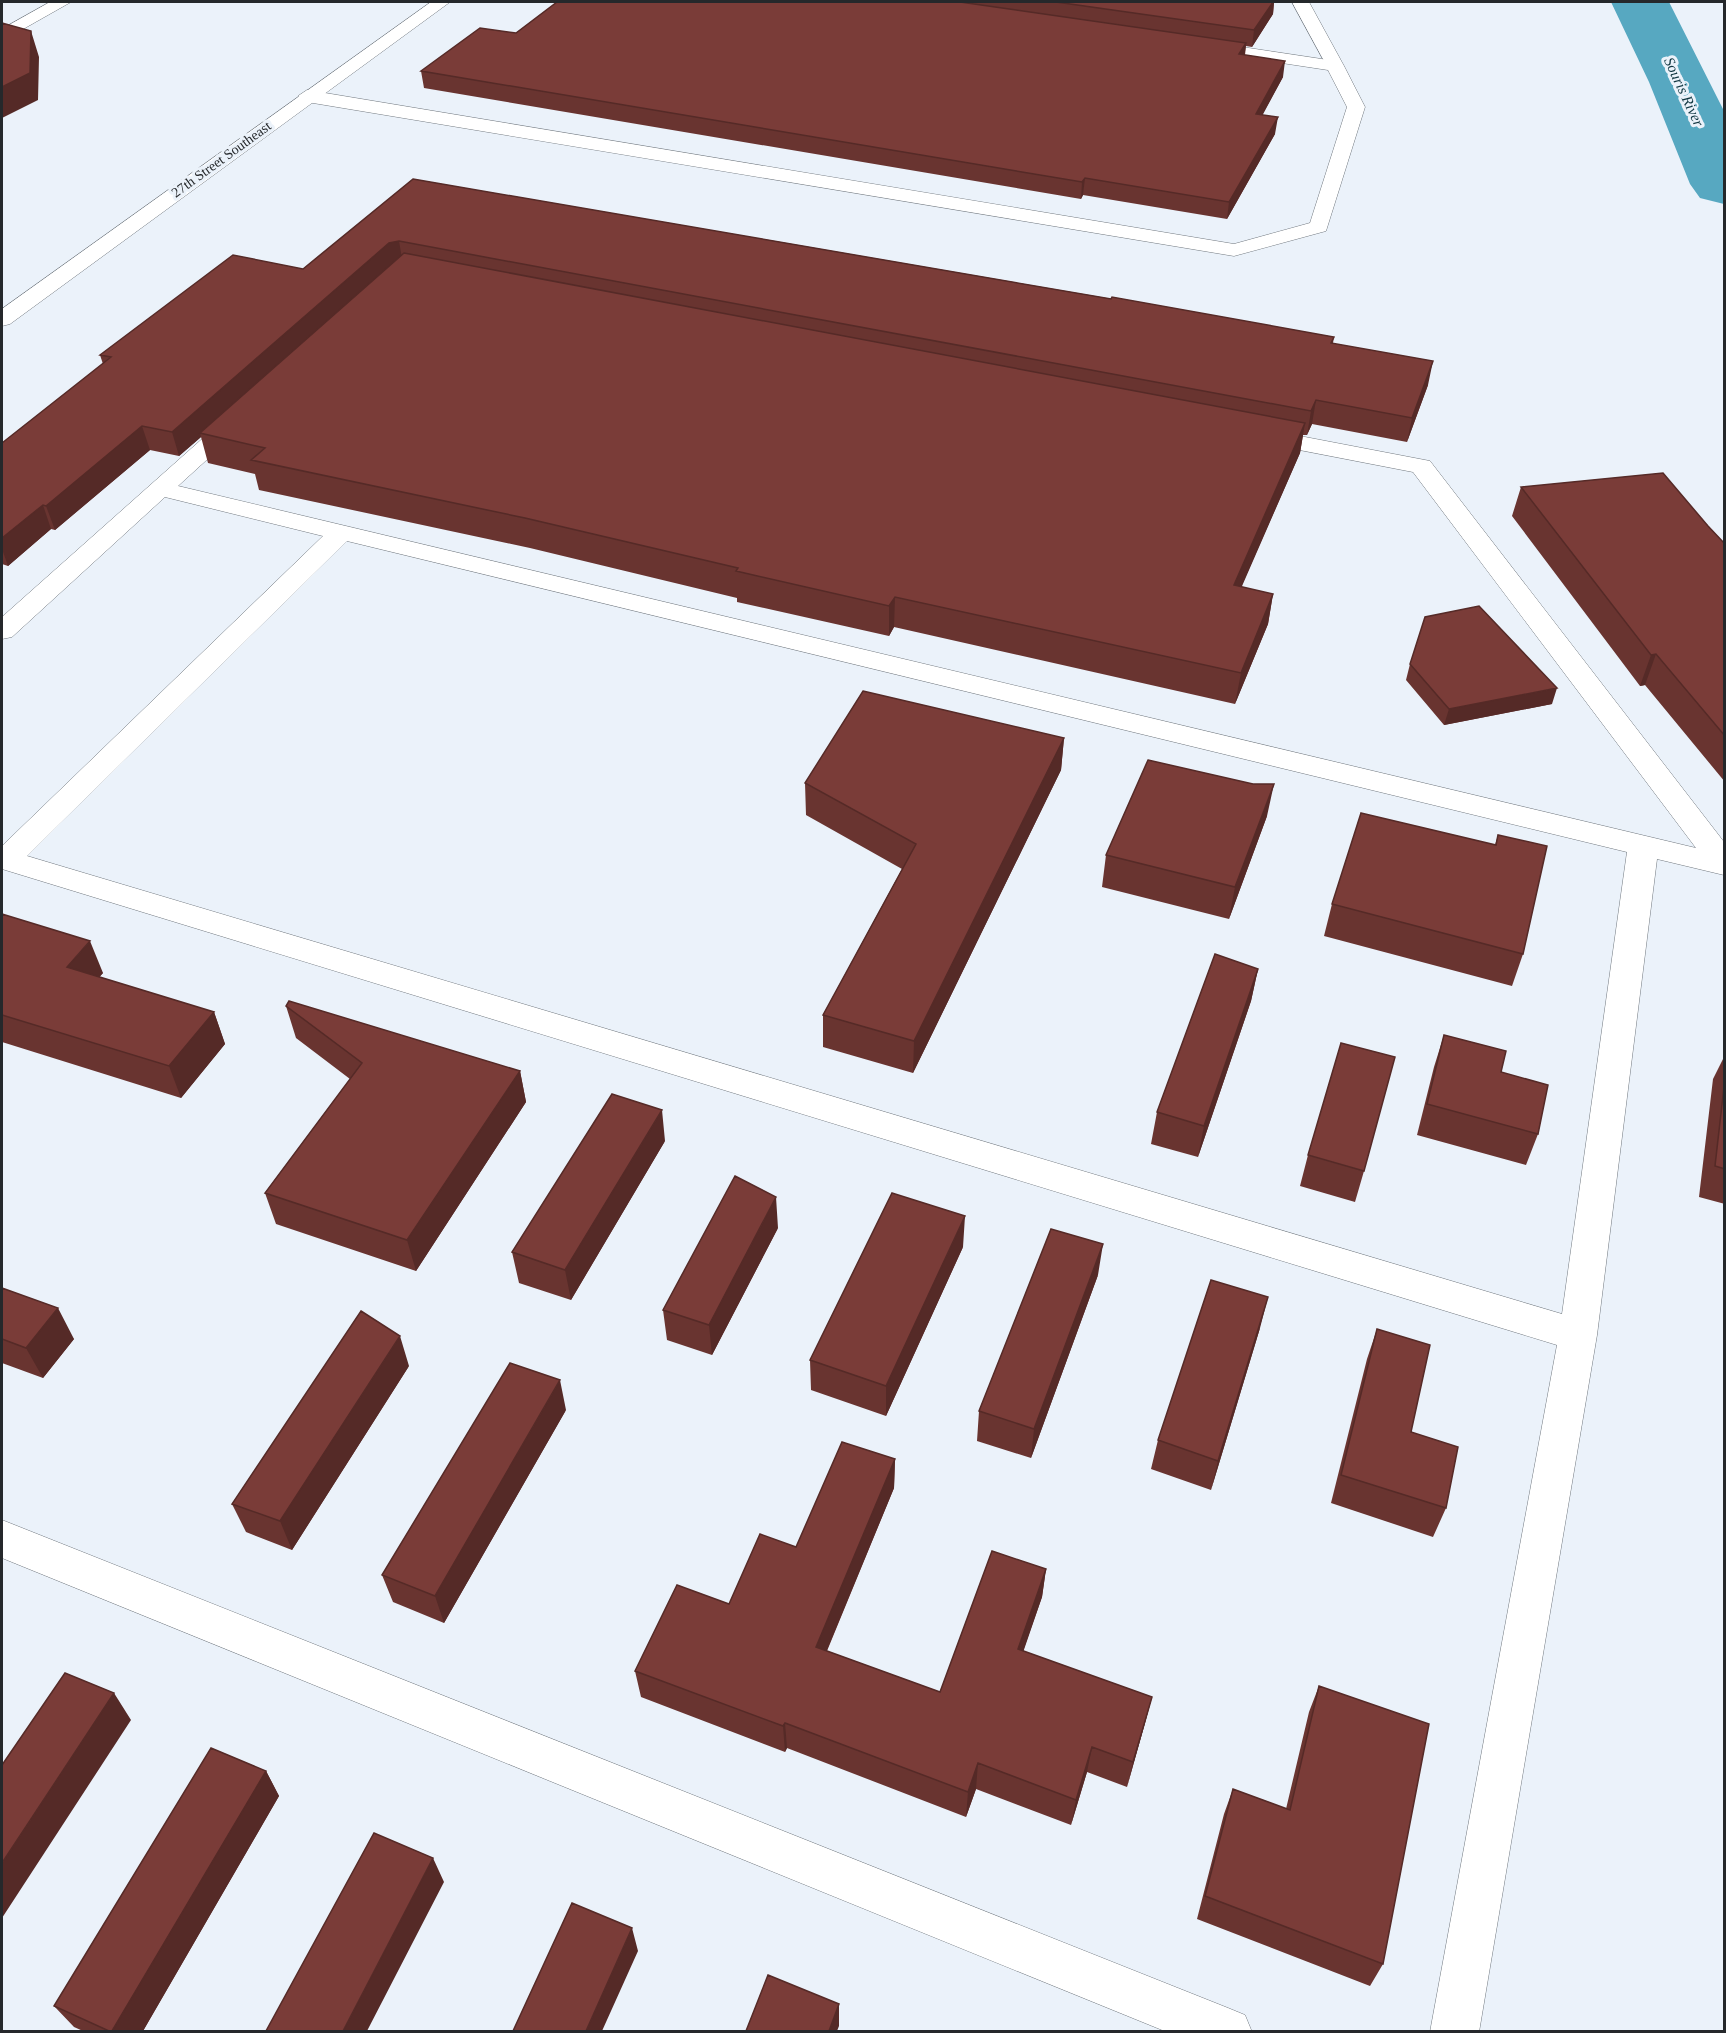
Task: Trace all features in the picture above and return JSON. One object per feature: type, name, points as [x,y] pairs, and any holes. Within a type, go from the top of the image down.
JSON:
[{"type":"street","points":[[2,36],[62,2]]},
{"type":"street","name":"27th Street Southeast","points":[[2,319],[307,96],[441,2]]},
{"type":"street","points":[[307,96],[1234,250],[1319,227],[1356,107],[1303,5]]},
{"type":"street","points":[[1183,44],[1335,66]]},
{"type":"street","points":[[4,626],[256,404]]},
{"type":"street","points":[[1234,430],[1421,466],[1725,864]]},
{"type":"street","points":[[161,489],[1725,864]]},
{"type":"street","points":[[343,531],[4,860],[1578,1335]]},
{"type":"street","points":[[1454,2031],[1578,1335],[1643,846]]},
{"type":"street","points":[[2,1539],[1228,2031]]},
{"type":"building","points":[[557,2],[960,2],[1246,43],[1239,54],[1285,61],[1256,114],[1278,117],[1229,202],[1085,178],[1082,182],[421,71],[480,28],[516,33]]},
{"type":"building","points":[[1056,2],[1273,2],[1254,30]]},
{"type":"building","points":[[2,23],[31,31],[30,73],[2,87]]},
{"type":"building","points":[[413,179],[1111,299],[1112,297],[1334,337],[1331,343],[1433,361],[1412,418],[1316,400],[1311,411],[399,241],[389,243],[172,432],[142,426],[46,506],[43,505],[2,538],[2,443],[111,357],[100,355],[233,255],[303,269]]},
{"type":"building","points":[[404,253],[1305,423],[1234,585],[1273,594],[1241,673],[895,597],[889,606],[736,571],[738,568],[525,518],[251,460],[265,448],[200,433]]},
{"type":"building","points":[[1663,473],[1725,544],[1725,736],[1656,654],[1651,655],[1521,487]]},
{"type":"building","points":[[1479,606],[1557,688],[1449,709],[1410,664],[1425,617]]},
{"type":"building","points":[[863,691],[1064,738],[914,1041],[823,1015],[916,844],[805,783]]},
{"type":"building","points":[[1148,760],[1253,784],[1274,784],[1235,887],[1106,855]]},
{"type":"building","points":[[1361,813],[1496,845],[1498,835],[1547,846],[1523,954],[1332,904]]},
{"type":"building","points":[[2,914],[90,941],[67,967],[214,1012],[169,1066],[2,1015]]},
{"type":"building","points":[[1215,954],[1258,969],[1204,1126],[1157,1112]]},
{"type":"building","points":[[289,1001],[520,1071],[407,1240],[265,1193],[362,1063],[286,1006]]},
{"type":"building","points":[[1444,1035],[1506,1051],[1501,1072],[1548,1085],[1538,1134],[1427,1104]]},
{"type":"building","points":[[1341,1043],[1395,1057],[1364,1171],[1308,1155]]},
{"type":"building","points":[[1725,1078],[1725,1169],[1715,1166]]},
{"type":"building","points":[[612,1094],[662,1110],[565,1270],[512,1252]]},
{"type":"building","points":[[735,1176],[776,1197],[709,1325],[663,1310]]},
{"type":"building","points":[[892,1193],[965,1216],[886,1386],[810,1360]]},
{"type":"building","points":[[1051,1229],[1103,1244],[1034,1429],[979,1411]]},
{"type":"building","points":[[1211,1280],[1268,1297],[1218,1461],[1158,1440]]},
{"type":"building","points":[[2,1288],[58,1308],[26,1348],[2,1339]]},
{"type":"building","points":[[361,1311],[400,1336],[280,1521],[232,1504]]},
{"type":"building","points":[[1377,1329],[1430,1345],[1411,1432],[1458,1447],[1446,1508],[1341,1475]]},
{"type":"building","points":[[510,1363],[560,1380],[435,1596],[382,1575]]},
{"type":"building","points":[[842,1442],[895,1459],[816,1647],[940,1692],[992,1551],[1046,1569],[1018,1649],[1152,1697],[1133,1762],[1092,1747],[1076,1800],[978,1763],[968,1792],[785,1723],[783,1726],[635,1671],[677,1585],[729,1604],[760,1534],[796,1547]]},
{"type":"building","points":[[65,1673],[114,1693],[2,1863],[2,1765]]},
{"type":"building","points":[[1319,1686],[1429,1724],[1383,1964],[1205,1896],[1233,1789],[1290,1810]]},
{"type":"building","points":[[211,1748],[266,1771],[112,2031],[54,2006]]},
{"type":"building","points":[[374,1833],[433,1858],[343,2031],[266,2031]]},
{"type":"building","points":[[572,1903],[632,1928],[586,2031],[513,2031]]},
{"type":"building","points":[[768,1975],[839,2004],[829,2031],[746,2031]]},
{"type":"waterway","name":"Souris River","points":[[1640,2],[1680,82],[1724,184]]}]
